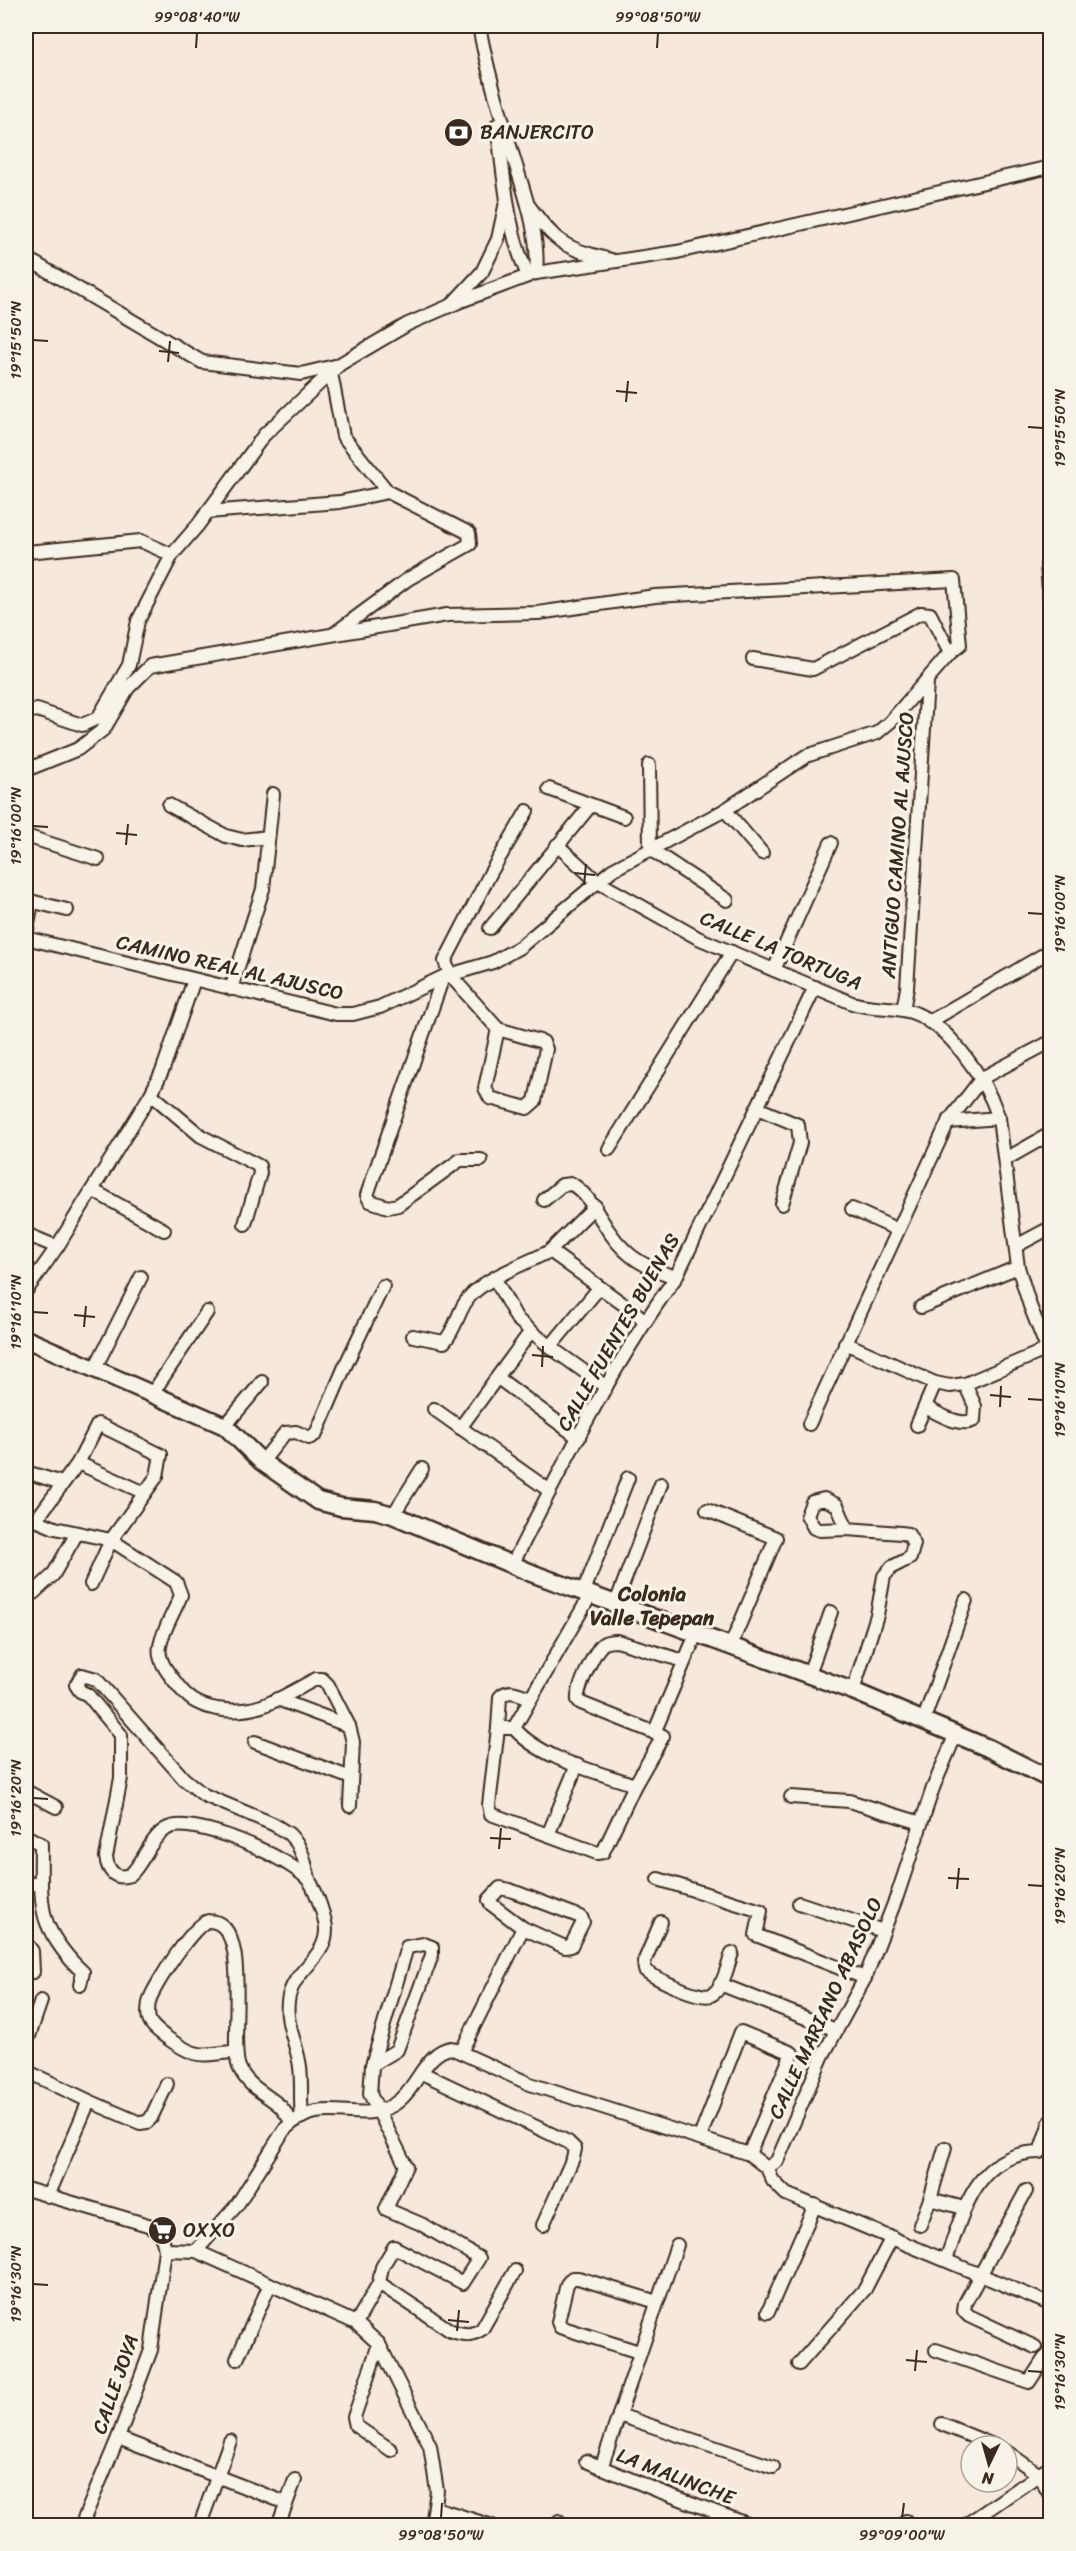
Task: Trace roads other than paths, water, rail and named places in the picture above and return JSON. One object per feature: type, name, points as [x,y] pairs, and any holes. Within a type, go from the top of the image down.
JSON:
[{"type":"street","points":[[479,26],[492,85],[527,202],[538,259],[532,274]]},
{"type":"street","points":[[492,85],[507,195],[520,259],[532,274]]},
{"type":"street","points":[[26,712],[37,710],[82,725],[98,718],[129,665],[138,621],[172,555],[264,435],[335,368],[408,324],[450,305],[532,274],[677,252],[1050,167]]},
{"type":"street","points":[[450,305],[482,272],[498,239],[507,195]]},
{"type":"street","points":[[527,202],[547,231],[570,249],[615,261]]},
{"type":"street","points":[[26,258],[202,362],[301,374],[335,368]]},
{"type":"street","points":[[26,770],[78,749],[104,729],[128,688],[150,666],[331,635],[408,579],[470,543],[469,533],[388,492],[343,436],[335,368]]},
{"type":"street","points":[[207,512],[340,502],[388,492]]},
{"type":"street","points":[[27,552],[141,541],[172,555]]},
{"type":"street","points":[[1050,564],[1047,565],[1050,604]]},
{"type":"street","name":"CAMINO REAL AL AJUSCO","points":[[26,937],[336,1014],[353,1014],[380,1007],[446,976],[493,962],[520,947],[612,870],[724,810],[806,756],[878,733],[927,682],[950,653],[960,645],[954,580],[655,596],[538,613],[447,615],[331,635]]},
{"type":"street","points":[[753,659],[813,669],[921,613],[930,614],[950,653]]},
{"type":"street","name":"ANTIGUO CAMINO AL AJUSCO","points":[[903,1010],[907,988],[927,682]]},
{"type":"street","points":[[649,765],[650,849],[727,900]]},
{"type":"street","points":[[549,789],[624,817]]},
{"type":"street","points":[[231,989],[263,889],[273,794]]},
{"type":"street","points":[[169,805],[226,836],[242,840],[268,837]]},
{"type":"street","points":[[490,928],[591,805]]},
{"type":"street","points":[[724,810],[762,854]]},
{"type":"street","points":[[481,1160],[460,1160],[398,1205],[388,1207],[370,1201],[367,1195],[446,976],[445,961],[491,872],[527,811]]},
{"type":"street","points":[[26,836],[98,858]]},
{"type":"street","points":[[774,970],[831,843]]},
{"type":"street","name":"CALLE LA TORTUGA","points":[[557,845],[598,882],[698,939],[852,1003],[872,1008],[903,1010],[929,1022],[951,1041],[981,1078],[992,1097],[999,1118],[1018,1267],[1030,1306],[1050,1351]]},
{"type":"street","points":[[26,937],[29,901],[67,910]]},
{"type":"street","points":[[929,1022],[1050,951]]},
{"type":"street","points":[[609,1149],[732,952]]},
{"type":"street","points":[[446,976],[498,1029],[543,1042],[546,1049],[535,1101],[527,1108],[490,1098],[485,1088],[498,1029]]},
{"type":"street","points":[[26,1291],[57,1247],[151,1094],[163,1069],[194,980]]},
{"type":"street","name":"CALLE FUENTES BUENAS","points":[[512,1565],[606,1387],[645,1320],[676,1277],[815,987]]},
{"type":"street","points":[[809,1424],[948,1122],[981,1078],[1050,1042]]},
{"type":"street","points":[[151,1094],[201,1136],[259,1166],[260,1173],[245,1224]]},
{"type":"street","points":[[757,1108],[798,1125],[800,1143],[782,1204]]},
{"type":"street","points":[[948,1122],[999,1118]]},
{"type":"street","points":[[1006,1159],[1050,1134]]},
{"type":"street","points":[[544,1200],[562,1185],[572,1184],[595,1206],[624,1251],[639,1263],[676,1277]]},
{"type":"street","points":[[92,1190],[164,1230]]},
{"type":"street","points":[[413,1336],[444,1342],[449,1337],[463,1306],[472,1293],[550,1251],[595,1206]]},
{"type":"street","points":[[852,1209],[897,1229]]},
{"type":"street","points":[[1016,1246],[1050,1228]]},
{"type":"street","points":[[26,1234],[57,1247]]},
{"type":"street","points":[[550,1251],[645,1320]]},
{"type":"street","points":[[921,1307],[1018,1267]]},
{"type":"street","points":[[94,1370],[141,1277]]},
{"type":"street","points":[[495,1279],[517,1318],[550,1347],[606,1387]]},
{"type":"street","points":[[262,1462],[285,1433],[296,1432],[309,1438],[316,1434],[383,1286]]},
{"type":"street","points":[[550,1347],[599,1288]]},
{"type":"street","points":[[152,1394],[207,1312]]},
{"type":"street","points":[[460,1428],[531,1331]]},
{"type":"street","points":[[26,1340],[225,1426],[262,1462],[318,1500],[341,1507],[375,1510],[393,1515],[512,1565],[853,1690],[955,1736],[988,1748],[1050,1779]]},
{"type":"street","points":[[845,1343],[935,1383],[950,1386],[965,1384],[1050,1351]]},
{"type":"street","points":[[498,1378],[579,1438]]},
{"type":"street","points":[[225,1426],[262,1382]]},
{"type":"street","points":[[917,1425],[935,1383]]},
{"type":"street","points":[[925,1407],[969,1424],[974,1420],[976,1414],[975,1406],[965,1384]]},
{"type":"street","points":[[434,1409],[550,1491]]},
{"type":"street","points":[[91,1584],[111,1540],[157,1476],[161,1455],[98,1424],[78,1462],[31,1518],[55,1528],[111,1540],[176,1582],[181,1595],[160,1647],[164,1666],[190,1700],[201,1706],[247,1711],[261,1708],[316,1679],[322,1679],[328,1684],[349,1726],[353,1742],[350,1806]]},
{"type":"street","points":[[78,1462],[145,1493]]},
{"type":"street","points":[[393,1515],[422,1469]]},
{"type":"street","points":[[26,1472],[62,1483]]},
{"type":"street","points":[[514,1728],[588,1593],[628,1478]]},
{"type":"street","points":[[616,1603],[661,1484]]},
{"type":"street","points":[[707,1510],[776,1538],[731,1645]]},
{"type":"street","points":[[847,1529],[908,1534],[914,1544],[910,1558],[892,1567],[884,1576],[878,1615],[853,1690]]},
{"type":"street","points":[[26,1600],[53,1575],[77,1533]]},
{"type":"street","points":[[923,1722],[966,1600]]},
{"type":"street","points":[[809,1674],[831,1612]]},
{"type":"street","points":[[654,1733],[697,1632]]},
{"type":"street","points":[[531,1698],[511,1691],[504,1692],[500,1697],[489,1805],[491,1814],[597,1853],[603,1852],[635,1785],[663,1736],[581,1703],[578,1700],[578,1690],[598,1650],[610,1641],[617,1641],[684,1661]]},
{"type":"street","points":[[297,2119],[300,2068],[287,2020],[289,1995],[296,1979],[325,1943],[326,1928],[297,1843],[289,1834],[273,1824],[204,1795],[184,1779],[96,1679],[82,1675],[78,1679],[76,1685],[80,1691],[88,1695],[121,1735],[121,1778],[106,1857],[107,1868],[113,1874],[122,1878],[130,1875],[166,1829],[179,1825],[196,1826],[248,1845],[284,1861],[310,1882]]},
{"type":"street","points":[[277,1700],[349,1726]]},
{"type":"street","points":[[498,1728],[514,1728]]},
{"type":"street","points":[[514,1728],[524,1741],[577,1765],[635,1785]]},
{"type":"street","name":"CALLE MARIANO ABASOLO","points":[[772,2164],[822,2057],[864,1978],[897,1896],[921,1823],[955,1736]]},
{"type":"street","points":[[255,1742],[351,1778]]},
{"type":"street","points":[[548,1835],[577,1765]]},
{"type":"street","points":[[26,1791],[56,1807]]},
{"type":"street","points":[[791,1797],[849,1801],[921,1823]]},
{"type":"street","points":[[26,1836],[41,1844],[41,1881],[47,1923],[68,1958],[82,1972],[80,1985]]},
{"type":"street","points":[[658,1879],[761,1911],[756,1935],[864,1978]]},
{"type":"street","points":[[26,1887],[41,1881]]},
{"type":"street","points":[[500,1888],[582,1917],[583,1922],[570,1946],[565,1947],[523,1928],[491,1904],[489,1900],[500,1888]]},
{"type":"street","points":[[799,1903],[883,1931]]},
{"type":"street","points":[[235,2052],[198,2054],[189,2051],[159,2032],[150,2022],[148,2015],[150,1998],[191,1934],[202,1923],[210,1920],[222,1925],[230,1934],[233,1947],[237,1992],[235,2052],[237,2064],[249,2084],[297,2119]]},
{"type":"street","points":[[661,1922],[644,1962],[645,1970],[652,1976],[698,1995],[708,1996],[713,1994],[720,1984],[732,1953]]},
{"type":"street","points":[[461,2052],[523,1928]]},
{"type":"street","points":[[26,1944],[32,1951],[33,1972]]},
{"type":"street","points":[[356,2323],[379,2283],[382,2267],[394,2247],[463,2283],[479,2258],[421,2224],[387,2210],[406,2166],[370,2094],[372,2065],[407,1947],[424,1944],[432,1947],[432,1955],[397,2050],[372,2065]]},
{"type":"street","points":[[720,1984],[836,2030]]},
{"type":"street","points":[[26,2045],[41,2001]]},
{"type":"street","points":[[700,2137],[741,2032],[792,2053],[749,2154]]},
{"type":"street","points":[[196,2252],[237,2205],[284,2130],[297,2119],[315,2111],[378,2110],[393,2105],[440,2049],[451,2048],[530,2084],[749,2154],[772,2164],[773,2181],[786,2194],[1050,2304]]},
{"type":"street","points":[[26,2071],[140,2123],[152,2118],[167,2084]]},
{"type":"street","points":[[422,2073],[568,2142],[575,2149],[543,2225]]},
{"type":"street","points":[[48,2196],[90,2101]]},
{"type":"street","points":[[946,2260],[964,2208],[984,2174],[1002,2159],[1023,2152],[1045,2153],[1050,2122]]},
{"type":"street","points":[[920,2225],[945,2148]]},
{"type":"street","points":[[26,2189],[148,2225],[157,2229],[163,2238],[165,2250],[196,2252],[356,2323],[379,2344],[430,2446],[437,2491],[432,2526]]},
{"type":"street","points":[[1026,2191],[965,2303],[964,2311],[969,2316],[1035,2347]]},
{"type":"street","points":[[930,2199],[964,2208]]},
{"type":"street","points":[[768,2312],[816,2205]]},
{"type":"street","points":[[798,2364],[865,2289],[892,2237]]},
{"type":"street","points":[[601,2468],[677,2245]]},
{"type":"street","name":"CALLE JOYA","points":[[81,2526],[118,2438],[151,2350],[165,2250]]},
{"type":"street","points":[[379,2283],[451,2331],[464,2335],[475,2334],[482,2329],[515,2271]]},
{"type":"street","points":[[639,2352],[560,2327],[558,2322],[567,2284],[572,2278],[578,2278],[657,2302]]},
{"type":"street","points":[[237,2359],[270,2284]]},
{"type":"street","points":[[379,2344],[354,2417],[356,2426],[391,2450]]},
{"type":"street","points":[[936,2350],[1029,2382],[1050,2353]]},
{"type":"street","points":[[619,2415],[773,2466]]},
{"type":"street","points":[[942,2424],[966,2434]]},
{"type":"street","points":[[118,2438],[286,2503]]},
{"type":"street","points":[[201,2522],[230,2441]]},
{"type":"street","name":"LA MALINCHE","points":[[586,2461],[753,2526]]},
{"type":"street","points":[[1019,2461],[1038,2474],[1050,2495]]},
{"type":"street","points":[[964,2526],[1050,2467]]},
{"type":"street","points":[[278,2526],[295,2480]]},
{"type":"street","points":[[435,2508],[492,2526]]},
{"type":"place","name":"BANJERCITO","points":[[459,132]]},
{"type":"place","name":"OXXO","points":[[162,2230]]},
{"type":"district","name":"Colonia Valle Tepepan","points":[[652,1606]]}]
